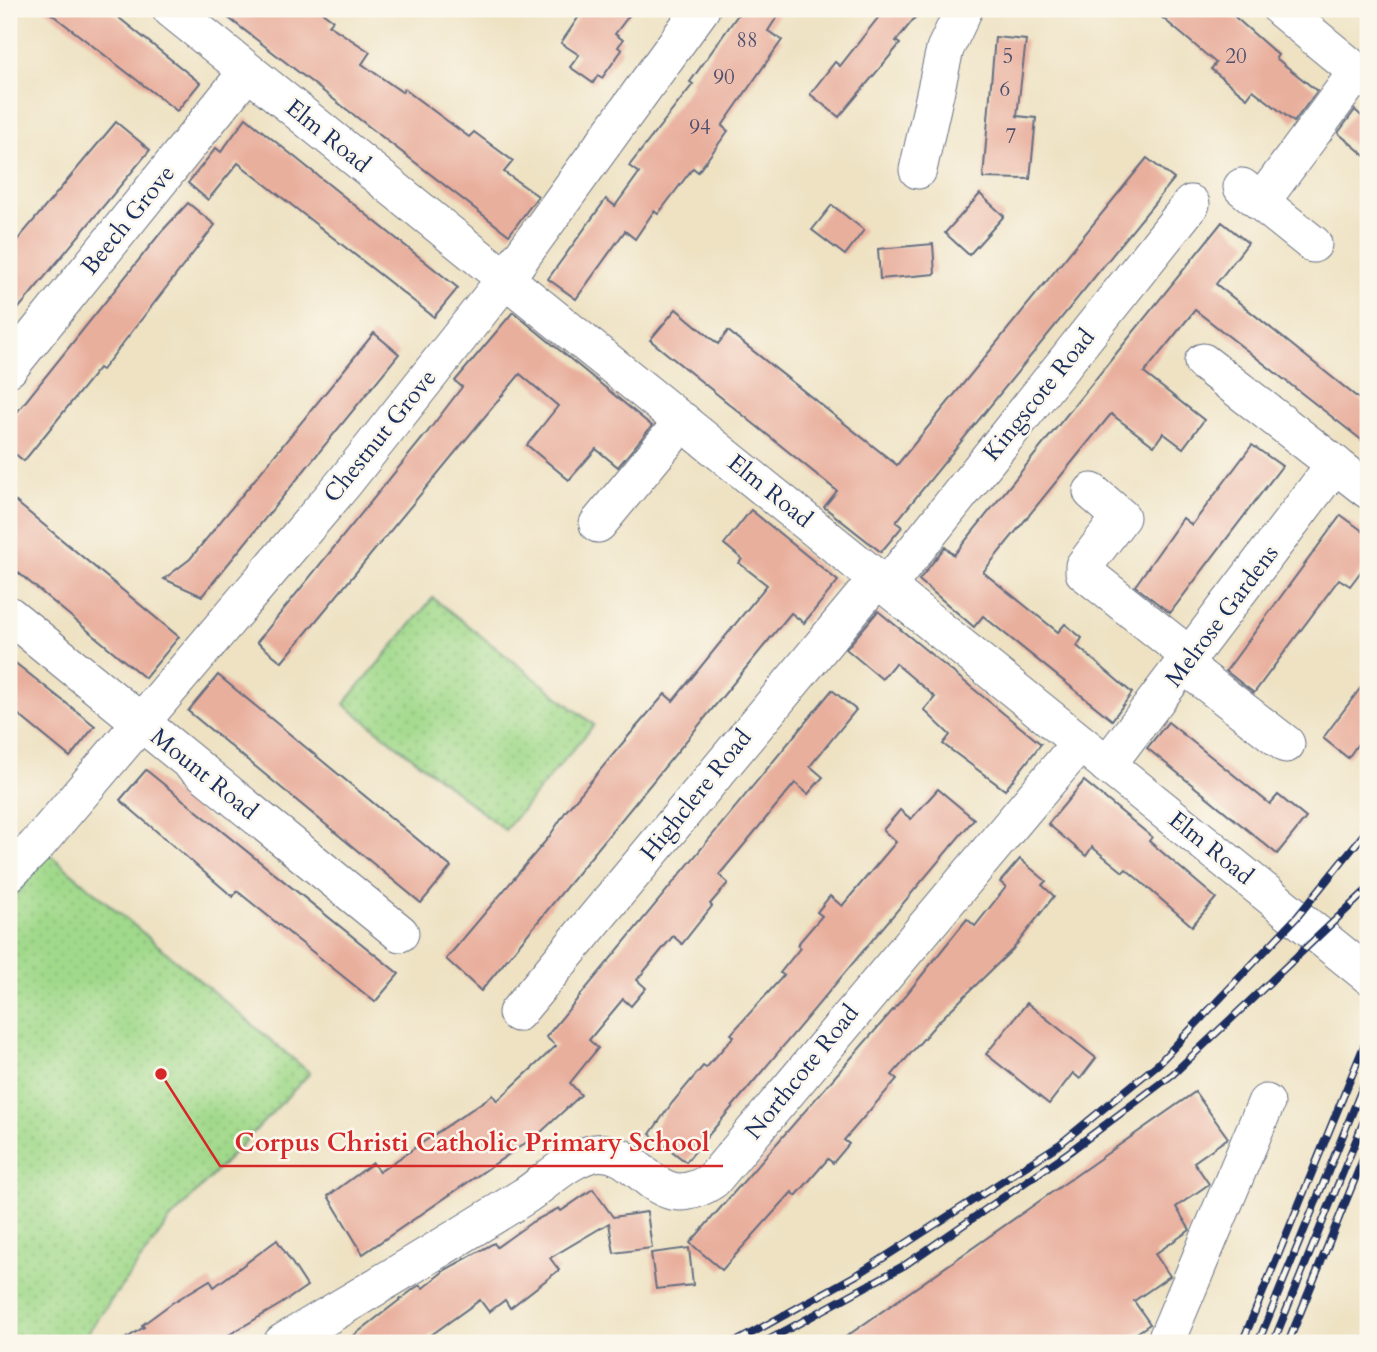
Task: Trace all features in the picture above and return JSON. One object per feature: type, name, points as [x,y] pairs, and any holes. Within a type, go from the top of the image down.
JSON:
[{"type":"street","name":"Chestnut Grove","points":[[19,857],[141,722],[344,483],[506,278],[701,9]]},
{"type":"street","points":[[918,170],[945,49],[964,9]]},
{"type":"street","points":[[1281,9],[1363,77],[1251,194],[1313,244]]},
{"type":"street","name":"Elm Road","points":[[194,16],[247,72],[1368,975]]},
{"type":"street","name":"Beech Grove","points":[[9,368],[247,72]]},
{"type":"street","name":"Kingscote Road","points":[[882,582],[1191,204]]},
{"type":"street","points":[[1203,362],[1368,490]]},
{"type":"street","points":[[598,524],[683,421]]},
{"type":"street","name":"Melrose Gardens","points":[[1093,755],[1188,661],[1335,464]]},
{"type":"street","points":[[1092,492],[1121,517],[1084,566],[1084,572],[1286,744]]},
{"type":"street","name":"Highclere Road","points":[[517,1013],[882,582]]},
{"type":"street","name":"Mount Road","points":[[9,615],[400,933]]},
{"type":"street","name":"Northcote Road","points":[[282,1343],[578,1160],[595,1153],[615,1154],[657,1186],[677,1191],[696,1191],[713,1180],[1093,755]]},
{"type":"street","points":[[1165,1343],[1266,1103]]},
{"type":"green space","points":[[433,598],[594,725],[505,830],[344,704]]},
{"type":"green space","points":[[49,854],[310,1073],[169,1221],[80,1343],[9,1343],[9,903]]},
{"type":"building","points":[[45,9],[108,9],[200,83],[177,111]]},
{"type":"building","points":[[217,9],[318,9],[333,20],[329,25],[370,52],[362,64],[402,92],[404,89],[469,137],[474,132],[513,161],[504,172],[538,196],[509,235]]},
{"type":"building","points":[[584,9],[634,9],[615,34],[623,40],[618,47],[622,50],[602,78],[598,75],[593,83],[570,67],[579,55],[561,43]]},
{"type":"building","points":[[742,9],[782,9],[768,31],[782,40],[722,126],[728,131],[698,172],[693,168],[658,214],[654,211],[635,239],[625,231],[576,299],[548,279],[606,199],[615,206],[639,173],[629,166],[693,84],[690,82]]},
{"type":"building","points":[[885,9],[922,9],[896,41],[900,44],[839,117],[810,94],[835,62],[840,66]]},
{"type":"building","points":[[1152,9],[1226,9],[1278,55],[1276,58],[1317,91],[1294,122],[1253,90],[1247,98],[1211,69],[1216,63]]},
{"type":"building","points":[[995,37],[1026,40],[1017,116],[1036,118],[1030,179],[983,178]]},
{"type":"building","points":[[1355,110],[1368,122],[1368,158],[1338,133]]},
{"type":"building","points":[[246,118],[458,288],[434,317],[238,163],[208,200],[188,183],[216,148],[221,152]]},
{"type":"building","points":[[116,122],[150,150],[9,320],[9,250]]},
{"type":"building","points":[[1147,158],[1174,179],[896,522],[902,527],[881,552],[824,507],[837,491],[650,340],[676,309],[718,344],[728,331],[897,465]]},
{"type":"building","points":[[980,194],[1004,216],[969,255],[945,233]]},
{"type":"building","points":[[188,203],[215,225],[102,370],[99,368],[24,461],[9,449],[9,422],[162,231]]},
{"type":"building","points":[[832,205],[864,230],[845,255],[812,230]]},
{"type":"building","points":[[1222,222],[1248,243],[1216,284],[1368,406],[1368,445],[1195,310],[1144,373],[1204,420],[1183,448],[1163,433],[1154,446],[1111,414],[983,572],[1058,632],[1065,624],[1082,638],[1077,646],[1132,693],[1112,720],[983,616],[974,627],[919,580],[945,547],[954,555]]},
{"type":"building","points":[[933,244],[935,274],[880,279],[878,249]]},
{"type":"building","points":[[513,312],[652,426],[618,467],[596,449],[569,480],[527,445],[558,406],[520,374],[282,662],[257,642],[426,434],[462,387],[455,381]]},
{"type":"building","points":[[374,333],[399,354],[202,596],[164,579],[190,559]]},
{"type":"building","points":[[1252,445],[1282,466],[1170,613],[1135,586],[1183,518],[1192,525]]},
{"type":"building","points":[[9,496],[179,637],[145,678],[9,565]]},
{"type":"building","points":[[751,510],[838,581],[804,623],[791,613],[481,991],[446,959],[549,837],[566,811],[631,733],[665,694],[673,701],[767,585],[739,563],[742,559],[724,544]]},
{"type":"building","points":[[1341,515],[1368,535],[1368,562],[1350,586],[1339,579],[1254,693],[1226,671]]},
{"type":"building","points":[[878,611],[1041,744],[1005,790],[943,744],[950,735],[924,710],[935,697],[895,663],[882,679],[846,649]]},
{"type":"building","points":[[9,658],[95,726],[70,757],[9,707]]},
{"type":"building","points":[[218,675],[451,867],[421,903],[188,711]]},
{"type":"building","points":[[1368,678],[1368,729],[1348,758],[1323,738]]},
{"type":"building","points":[[832,690],[856,710],[810,766],[823,777],[808,794],[795,783],[719,875],[728,883],[682,944],[673,936],[637,980],[646,988],[631,1006],[623,999],[589,1040],[598,1048],[570,1083],[581,1095],[540,1133],[363,1254],[328,1196],[373,1163],[379,1172],[493,1095],[497,1101],[556,1046],[546,1037]]},
{"type":"building","points":[[1168,722],[1270,804],[1278,795],[1306,818],[1277,854],[1147,748]]},
{"type":"building","points":[[146,770],[399,974],[375,1002],[237,891],[233,897],[120,800]]},
{"type":"building","points":[[1084,781],[1152,837],[1149,841],[1216,898],[1192,926],[1126,869],[1123,872],[1092,847],[1086,856],[1048,824]]},
{"type":"building","points":[[938,789],[974,819],[686,1162],[650,1134],[703,1066],[706,1068],[734,1036],[731,1034],[784,975],[780,973],[800,948],[797,945],[822,916],[817,912],[830,896],[842,906],[896,842],[883,830],[900,810],[911,819]]},
{"type":"building","points":[[1020,859],[1046,881],[1042,885],[1054,896],[1013,949],[937,1023],[892,1075],[897,1079],[844,1140],[849,1144],[833,1163],[828,1159],[796,1196],[792,1192],[722,1270],[690,1243],[906,995],[967,919],[975,926],[1006,887],[1000,882]]},
{"type":"building","points":[[1027,1003],[1096,1058],[1080,1079],[1073,1073],[1049,1104],[986,1054]]},
{"type":"building","points":[[1195,1092],[1228,1138],[1194,1162],[1209,1184],[1176,1207],[1190,1230],[1155,1254],[1170,1276],[1134,1301],[1150,1324],[1122,1343],[837,1343]]},
{"type":"building","points":[[593,1189],[613,1217],[647,1212],[652,1248],[614,1253],[609,1223],[550,1258],[559,1270],[510,1308],[505,1300],[489,1312],[480,1300],[420,1343],[344,1343],[415,1288],[420,1285],[423,1288],[445,1270],[494,1243],[497,1247],[532,1222],[559,1208],[561,1211]]},
{"type":"building","points":[[277,1240],[307,1286],[281,1304],[215,1343],[119,1343],[144,1327],[142,1325],[172,1303],[210,1280],[214,1287]]},
{"type":"building","points":[[689,1248],[693,1285],[656,1289],[651,1253]]},
{"type":"railway","points":[[734,1343],[860,1273],[1060,1144],[1158,1064],[1297,917],[1368,829]]},
{"type":"railway","points":[[763,1343],[905,1265],[1069,1152],[1173,1074],[1368,889]]},
{"type":"railway","points":[[1242,1343],[1368,1036]]},
{"type":"railway","points":[[1258,1343],[1368,1074]]},
{"type":"railway","points":[[1273,1343],[1368,1111]]},
{"type":"railway","points":[[1288,1343],[1368,1147]]},
{"type":"place","name":"Corpus Christi Catholic Primary School","points":[[161,1074]]}]
